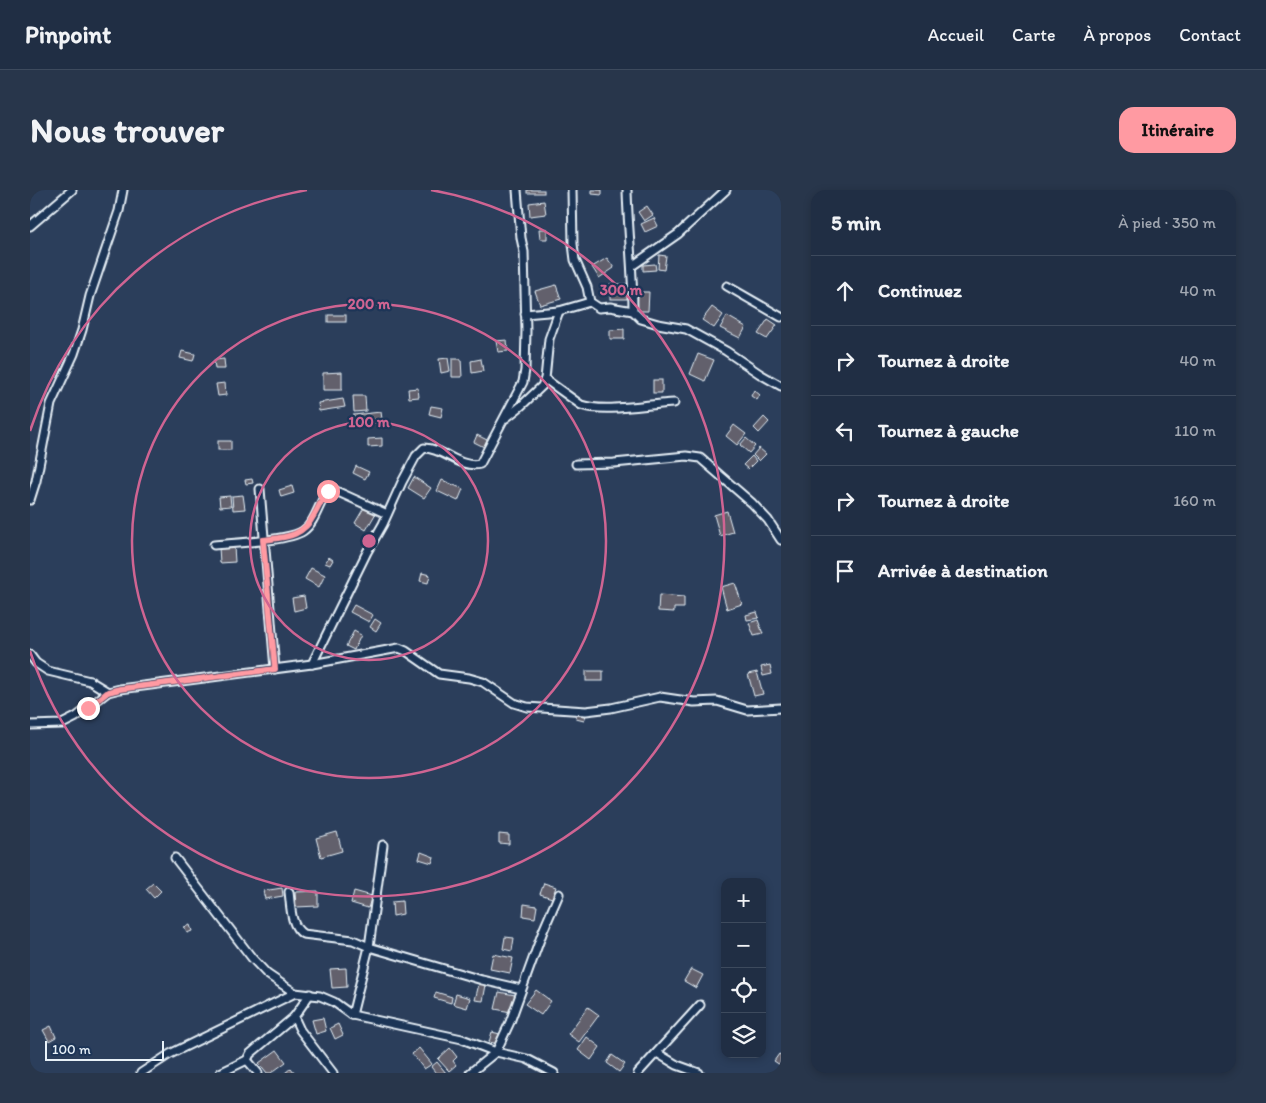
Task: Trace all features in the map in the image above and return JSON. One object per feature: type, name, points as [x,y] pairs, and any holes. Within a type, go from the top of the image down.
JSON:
[{"type":"street","points":[[30,226],[72,190]]},
{"type":"street","points":[[30,500],[36,481],[51,404],[77,346],[90,296],[119,211],[123,190]]},
{"type":"street","points":[[312,664],[366,552],[420,451],[424,448],[430,448],[469,465],[480,464],[525,377],[524,252],[517,190]]},
{"type":"street","points":[[572,190],[573,244],[576,260],[587,287],[590,302],[599,308],[610,307],[633,311],[641,319],[686,329],[726,350],[781,386]]},
{"type":"street","points":[[627,190],[633,311]]},
{"type":"street","points":[[632,266],[678,234],[726,190]]},
{"type":"street","points":[[727,286],[781,317]]},
{"type":"street","points":[[525,314],[559,311],[590,302]]},
{"type":"street","points":[[504,419],[542,386],[545,379],[549,339],[559,311]]},
{"type":"street","points":[[545,379],[581,405],[587,407],[611,408],[674,403]]},
{"type":"street","points":[[576,464],[614,463],[686,456],[700,458],[752,503],[768,520],[781,540]]},
{"type":"street","points":[[260,489],[275,669]]},
{"type":"street","points":[[214,545],[282,537],[304,530],[311,522],[328,491],[336,491],[388,514]]},
{"type":"street","points":[[30,725],[62,724],[76,717],[108,692],[312,664],[399,648],[406,650],[439,674],[483,682],[504,698],[527,707],[586,711],[611,708],[660,697],[694,702],[717,701],[747,710],[781,708]]},
{"type":"street","points":[[30,655],[36,664],[48,671],[90,681],[108,692]]},
{"type":"street","points":[[352,1015],[369,947],[383,846]]},
{"type":"street","points":[[175,858],[252,958],[267,974],[295,994]]},
{"type":"street","points":[[289,892],[296,930],[302,934],[353,940],[369,947],[482,980],[521,989]]},
{"type":"street","points":[[470,1073],[496,1052],[510,1022],[558,894]]},
{"type":"street","points":[[141,1073],[170,1054],[295,994],[320,996],[334,1002],[352,1015],[462,1039],[496,1052],[527,1059],[554,1073]]},
{"type":"street","points":[[220,1073],[247,1060],[250,1054],[294,1017],[310,994]]},
{"type":"street","points":[[638,1073],[700,1005]]},
{"type":"street","points":[[294,1017],[300,1030],[333,1073]]},
{"type":"street","points":[[656,1053],[699,1073]]},
{"type":"street","points":[[247,1060],[258,1073]]},
{"type":"building","points":[[527,190],[544,190],[544,193],[527,193]]},
{"type":"building","points":[[592,190],[602,190],[602,195],[592,194]]},
{"type":"building","points":[[544,201],[546,214],[530,216],[529,203]]},
{"type":"building","points":[[647,206],[653,215],[644,221],[638,212]]},
{"type":"building","points":[[654,218],[658,226],[645,232],[641,224]]},
{"type":"building","points":[[539,229],[547,229],[547,239],[540,239]]},
{"type":"building","points":[[659,255],[666,256],[664,270],[658,269]]},
{"type":"building","points":[[607,258],[614,268],[599,278],[592,267]]},
{"type":"building","points":[[655,264],[656,270],[643,271],[643,265]]},
{"type":"building","points":[[610,284],[627,284],[627,299],[610,299]]},
{"type":"building","points":[[556,285],[561,299],[540,305],[535,291]]},
{"type":"building","points":[[638,292],[649,292],[648,311],[637,311]]},
{"type":"building","points":[[712,307],[723,315],[714,328],[702,320]]},
{"type":"building","points":[[328,315],[346,315],[346,322],[328,322]]},
{"type":"building","points":[[727,316],[746,327],[740,338],[720,328]]},
{"type":"building","points":[[768,319],[777,325],[767,339],[758,334]]},
{"type":"building","points":[[624,329],[624,339],[610,339],[610,330]]},
{"type":"building","points":[[507,340],[508,351],[498,352],[496,341]]},
{"type":"building","points":[[182,351],[195,354],[193,361],[180,358]]},
{"type":"building","points":[[698,354],[714,360],[705,381],[690,374]]},
{"type":"building","points":[[448,358],[450,371],[441,373],[439,359]]},
{"type":"building","points":[[224,359],[225,369],[215,369],[214,360]]},
{"type":"building","points":[[452,359],[461,359],[462,377],[452,377]]},
{"type":"building","points":[[481,359],[483,371],[472,373],[471,361]]},
{"type":"building","points":[[342,372],[342,390],[323,390],[323,373]]},
{"type":"building","points":[[653,380],[662,380],[662,393],[653,393]]},
{"type":"building","points":[[225,383],[226,395],[218,396],[216,384]]},
{"type":"building","points":[[418,388],[419,397],[409,398],[408,389]]},
{"type":"building","points":[[754,390],[760,395],[757,400],[751,396]]},
{"type":"building","points":[[353,396],[365,396],[366,411],[354,412]]},
{"type":"building","points":[[343,399],[345,407],[319,411],[318,403]]},
{"type":"building","points":[[431,406],[443,408],[441,417],[429,414]]},
{"type":"building","points":[[381,412],[382,419],[354,423],[353,415]]},
{"type":"building","points":[[764,417],[769,422],[759,433],[754,428]]},
{"type":"building","points":[[734,425],[746,434],[737,445],[726,436]]},
{"type":"building","points":[[477,435],[487,440],[484,447],[474,442]]},
{"type":"building","points":[[382,438],[382,446],[368,447],[368,439]]},
{"type":"building","points":[[746,438],[755,446],[749,453],[740,445]]},
{"type":"building","points":[[218,441],[231,441],[231,450],[218,450]]},
{"type":"building","points":[[759,448],[766,454],[759,461],[753,455]]},
{"type":"building","points":[[752,456],[756,461],[748,469],[743,465]]},
{"type":"building","points":[[356,466],[369,472],[365,479],[353,473]]},
{"type":"building","points":[[414,477],[431,488],[424,498],[408,488]]},
{"type":"building","points":[[252,479],[253,483],[246,484],[245,480]]},
{"type":"building","points":[[442,480],[463,489],[458,501],[437,491]]},
{"type":"building","points":[[292,486],[294,493],[281,497],[279,490]]},
{"type":"building","points":[[243,495],[245,509],[233,510],[232,496]]},
{"type":"building","points":[[230,496],[231,506],[220,507],[219,497]]},
{"type":"building","points":[[365,506],[376,513],[366,530],[355,523]]},
{"type":"building","points":[[727,511],[733,532],[720,536],[714,515]]},
{"type":"building","points":[[219,547],[234,547],[235,562],[220,563]]},
{"type":"building","points":[[329,557],[333,560],[330,565],[325,563]]},
{"type":"building","points":[[311,568],[325,575],[319,587],[305,579]]},
{"type":"building","points":[[422,573],[430,575],[428,583],[420,581]]},
{"type":"building","points":[[735,583],[742,604],[727,609],[721,587]]},
{"type":"building","points":[[659,595],[684,597],[684,608],[674,608],[674,612],[658,611]]},
{"type":"building","points":[[304,596],[306,608],[294,611],[292,598]]},
{"type":"building","points":[[354,605],[373,615],[369,622],[350,612]]},
{"type":"building","points":[[757,612],[759,618],[747,620],[746,615]]},
{"type":"building","points":[[375,619],[381,623],[376,631],[370,627]]},
{"type":"building","points":[[758,620],[763,634],[754,636],[749,623]]},
{"type":"building","points":[[354,631],[361,635],[354,650],[346,646]]},
{"type":"building","points":[[770,665],[772,674],[763,676],[761,667]]},
{"type":"building","points":[[586,671],[603,671],[603,681],[586,681]]},
{"type":"building","points":[[757,672],[763,694],[754,696],[748,674]]},
{"type":"building","points":[[577,713],[586,715],[584,721],[576,719]]},
{"type":"building","points":[[337,832],[342,851],[321,857],[316,838]]},
{"type":"building","points":[[499,834],[509,835],[509,844],[499,843]]},
{"type":"building","points":[[421,852],[434,857],[432,863],[419,859]]},
{"type":"building","points":[[153,883],[161,891],[154,898],[146,889]]},
{"type":"building","points":[[544,883],[556,887],[552,898],[540,894]]},
{"type":"building","points":[[282,888],[283,896],[265,899],[263,891]]},
{"type":"building","points":[[318,891],[318,906],[296,907],[295,892]]},
{"type":"building","points":[[354,891],[372,896],[368,908],[351,903]]},
{"type":"building","points":[[402,901],[403,914],[393,916],[392,902]]},
{"type":"building","points":[[524,904],[537,906],[535,918],[523,916]]},
{"type":"building","points":[[190,925],[192,931],[187,933],[184,927]]},
{"type":"building","points":[[505,937],[514,938],[512,951],[503,949]]},
{"type":"building","points":[[493,954],[513,958],[510,973],[490,969]]},
{"type":"building","points":[[346,968],[347,987],[332,988],[330,969]]},
{"type":"building","points":[[691,969],[703,975],[696,988],[684,981]]},
{"type":"building","points":[[479,984],[486,985],[483,1001],[475,1000]]},
{"type":"building","points":[[536,990],[551,1001],[541,1015],[525,1004]]},
{"type":"building","points":[[436,992],[452,997],[451,1003],[434,998]]},
{"type":"building","points":[[499,992],[515,995],[511,1012],[495,1009]]},
{"type":"building","points":[[456,994],[470,998],[467,1008],[453,1004]]},
{"type":"building","points":[[588,1007],[599,1015],[579,1042],[568,1034]]},
{"type":"building","points":[[323,1018],[326,1031],[316,1034],[312,1020]]},
{"type":"building","points":[[338,1024],[343,1035],[335,1039],[330,1028]]},
{"type":"building","points":[[51,1026],[56,1037],[49,1041],[43,1030]]},
{"type":"building","points":[[492,1032],[500,1034],[498,1044],[489,1042]]},
{"type":"building","points":[[587,1037],[600,1047],[591,1060],[578,1050]]},
{"type":"building","points":[[419,1048],[432,1064],[424,1069],[412,1054]]},
{"type":"building","points":[[450,1048],[457,1057],[453,1061],[456,1065],[449,1071],[438,1059]]},
{"type":"building","points":[[277,1050],[286,1062],[271,1073],[267,1073],[259,1063]]},
{"type":"building","points":[[779,1054],[781,1055],[780,1065],[774,1061]]},
{"type":"building","points":[[612,1055],[625,1064],[619,1072],[607,1063]]},
{"type":"building","points":[[437,1062],[446,1073],[436,1073],[431,1067]]},
{"type":"building","points":[[291,1068],[295,1073],[285,1073]]},
{"type":"route","points":[[88,708],[108,692],[120,689],[275,669],[263,540],[282,537],[304,530],[311,522],[328,491]]}]
